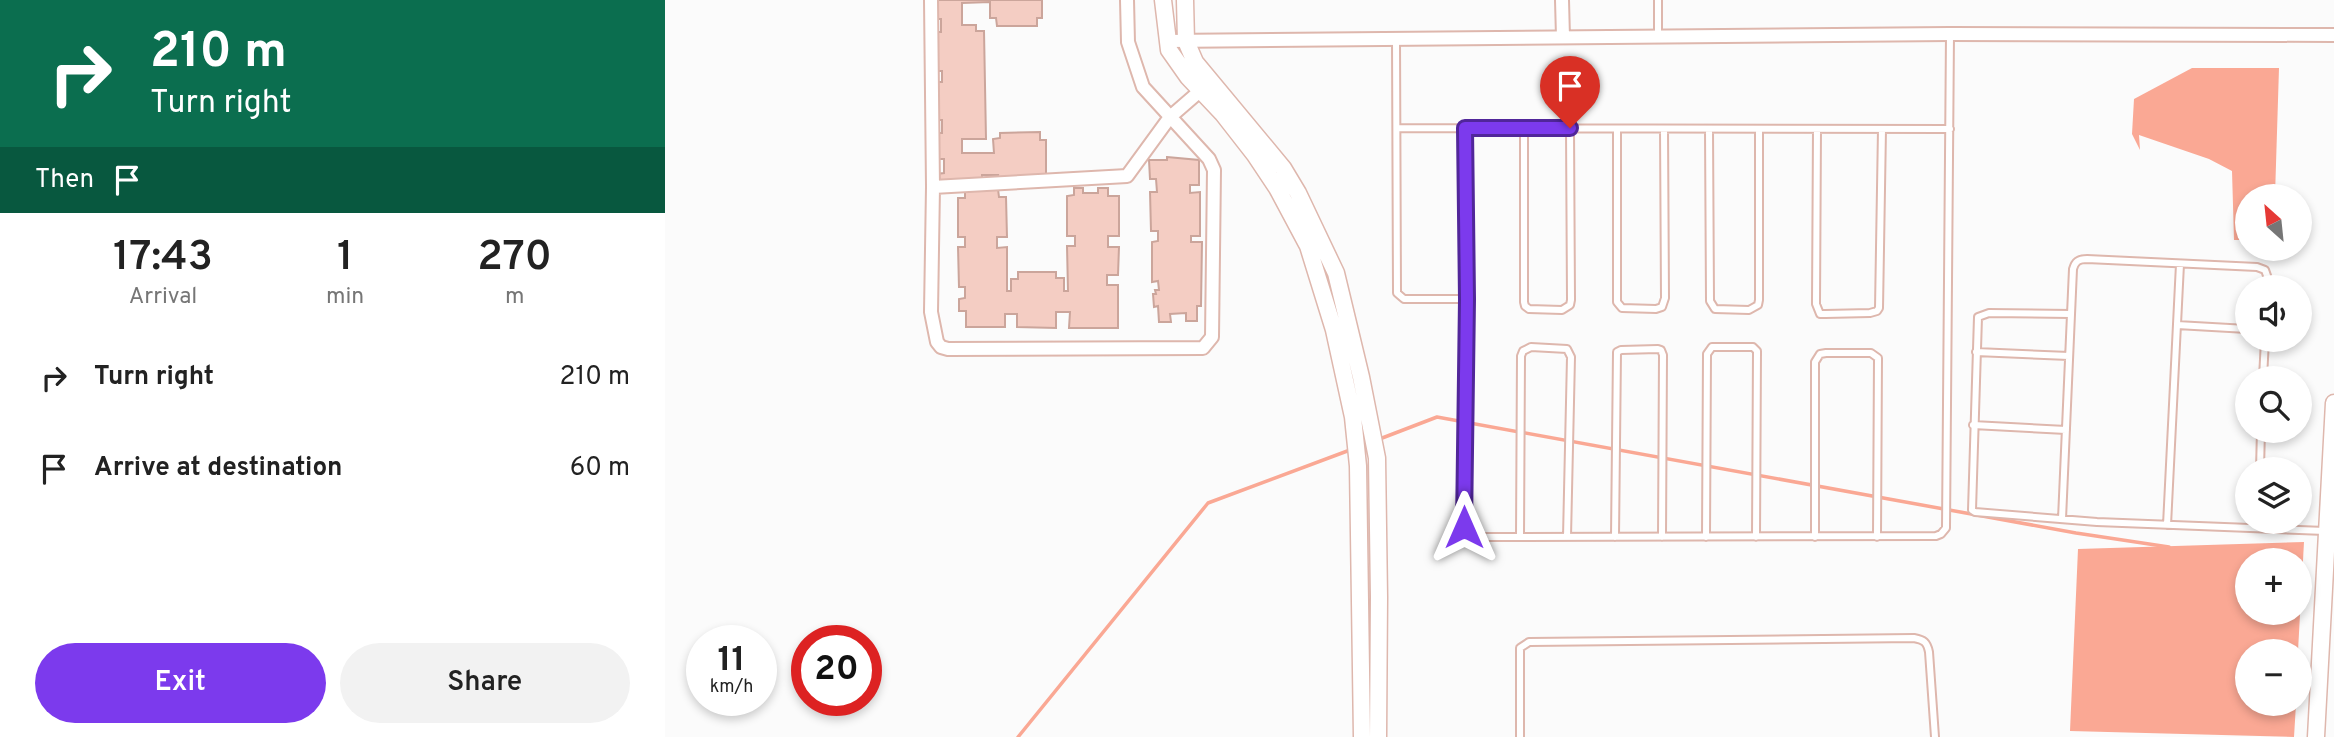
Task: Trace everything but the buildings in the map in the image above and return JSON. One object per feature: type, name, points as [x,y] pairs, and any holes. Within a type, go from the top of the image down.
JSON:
[{"type":"street","points":[[931,0],[931,312],[934,336],[941,347],[1203,348],[1212,337],[1213,170],[1209,159],[1147,93],[1140,80],[1128,42],[1127,0]]},
{"type":"street","points":[[1163,0],[1167,41],[1173,57],[1200,91],[1223,114],[1277,188],[1308,246],[1334,330],[1351,407],[1356,447],[1362,737]]},
{"type":"street","points":[[1185,0],[1186,41],[1195,62],[1283,168],[1333,265],[1361,377],[1377,457],[1378,737]]},
{"type":"street","points":[[1562,0],[1563,37]]},
{"type":"street","points":[[1167,41],[1950,34],[2334,34]]},
{"type":"street","points":[[933,187],[1127,176],[1170,117],[1200,91]]},
{"type":"street","points":[[2316,737],[2331,498],[2334,403]]},
{"type":"lane","points":[[1658,0],[1658,37]]},
{"type":"lane","points":[[1465,128],[1466,532],[1477,537],[1936,536],[1946,528],[1950,34]]},
{"type":"lane","points":[[1396,39],[1397,293],[1404,299],[1467,299]]},
{"type":"lane","points":[[1398,128],[1950,129]]},
{"type":"lane","points":[[1524,128],[1524,302],[1529,309],[1562,310],[1570,305],[1571,300],[1570,128]]},
{"type":"lane","points":[[1617,128],[1617,302],[1622,308],[1657,309],[1662,307],[1665,298],[1664,129]]},
{"type":"lane","points":[[1709,129],[1710,301],[1716,309],[1749,310],[1755,308],[1759,300],[1759,128]]},
{"type":"lane","points":[[1817,129],[1816,304],[1820,314],[1825,314],[1870,313],[1879,308],[1882,129]]},
{"type":"lane","points":[[2062,520],[2075,262],[2081,259],[2257,267],[2265,270],[2266,275]]},
{"type":"lane","points":[[2168,525],[2180,264]]},
{"type":"lane","points":[[2071,314],[1983,314],[1978,317],[1972,510],[2062,520],[2235,525]]},
{"type":"lane","points":[[2177,325],[2235,327]]},
{"type":"lane","points":[[1520,537],[1521,356],[1523,351],[1531,347],[1563,348],[1567,349],[1571,356],[1567,537]]},
{"type":"lane","points":[[1706,537],[1707,354],[1712,347],[1753,347],[1757,351],[1756,537]]},
{"type":"lane","points":[[1615,537],[1616,356],[1621,350],[1658,349],[1663,352],[1662,537]]},
{"type":"lane","points":[[1976,352],[2069,356]]},
{"type":"lane","points":[[1815,537],[1815,362],[1820,354],[1826,353],[1871,353],[1878,358],[1877,537]]},
{"type":"lane","points":[[1973,425],[2066,430]]},
{"type":"lane","points":[[2312,530],[2327,531]]},
{"type":"lane","points":[[1520,737],[1520,648],[1529,642],[1914,638],[1928,644],[1935,737]]},
{"type":"shaded area","points":[[2192,68],[2279,68],[2275,184],[2235,184],[2235,240],[2232,171],[2209,159],[2139,135],[2140,150],[2132,134],[2134,99]]},
{"type":"shaded area","points":[[2304,542],[2304,548],[2235,548],[2235,625],[2299,625],[2299,639],[2235,639],[2235,716],[2295,716],[2294,737],[2070,731],[2078,549]]},
{"type":"waterway","points":[[1377,440],[1437,417],[2076,533],[2169,547]]},
{"type":"waterway","points":[[1018,737],[1208,503],[1350,450]]},
{"type":"route","points":[[1464,527],[1467,299],[1465,128],[1570,128]]}]
